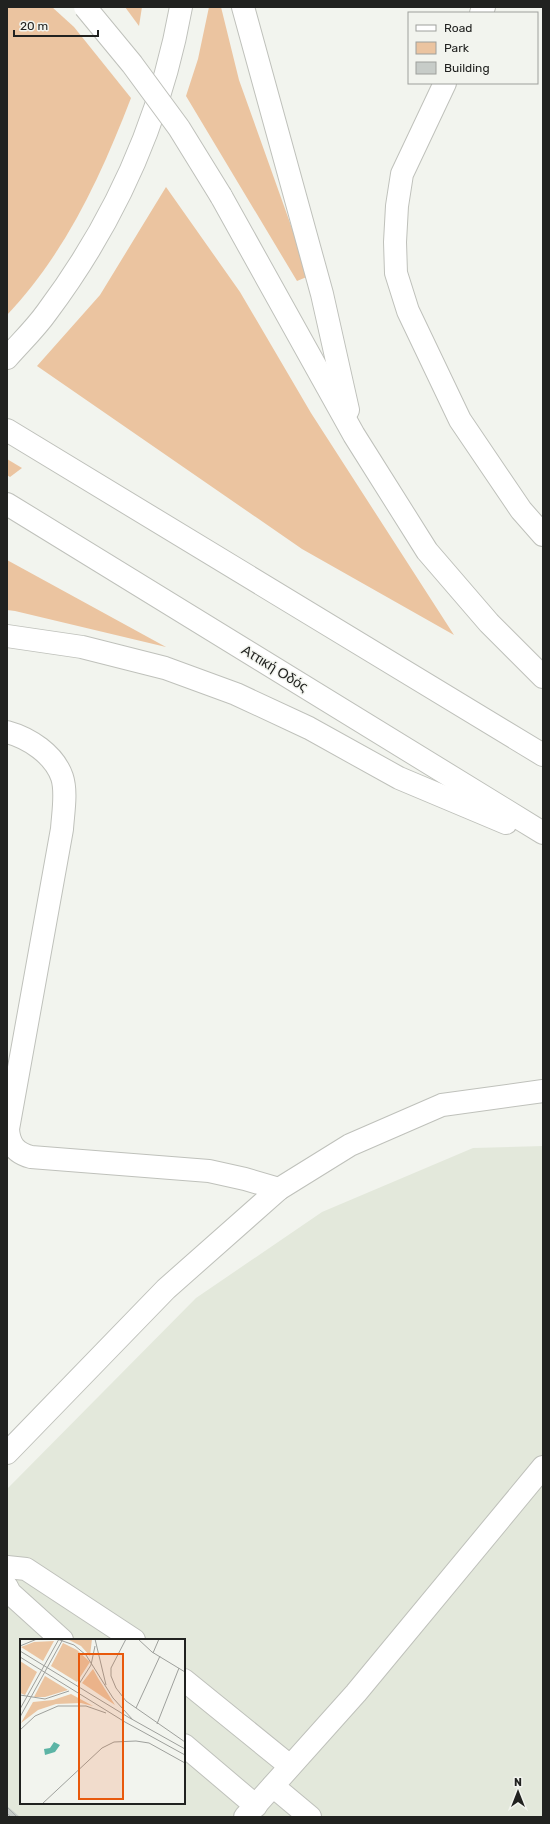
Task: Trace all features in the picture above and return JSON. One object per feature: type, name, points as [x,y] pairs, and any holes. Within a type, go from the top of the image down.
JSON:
[{"type":"main road","points":[[85,7],[132,64],[179,128],[221,196],[354,435],[427,551],[489,623],[543,676]]},
{"type":"main road","points":[[7,358],[46,314],[90,250],[126,183],[146,137],[162,90],[174,43],[181,7]]},
{"type":"main road","points":[[243,7],[322,294],[354,435]]},
{"type":"main road","points":[[445,84],[402,174],[397,206],[395,242],[396,273],[408,311],[460,420],[521,510],[543,534]]},
{"type":"main road","points":[[7,430],[543,755]]},
{"type":"main road","name":"Αττική Οδός","points":[[7,504],[543,833]]},
{"type":"main road","points":[[7,636],[82,647],[165,668],[236,694],[309,728],[399,778],[543,838]]},
{"type":"main road","points":[[7,732],[34,743],[52,759],[62,777],[64,802],[60,836],[8,1129],[8,1139],[13,1148],[21,1154],[31,1157],[209,1171],[245,1179],[279,1189]]},
{"type":"main road","points":[[7,1452],[166,1289],[279,1189],[350,1145],[442,1106],[543,1091]]},
{"type":"main road","points":[[185,1746],[250,1811],[356,1693],[543,1467]]},
{"type":"main road","points":[[7,1567],[26,1569],[132,1639]]},
{"type":"main road","points":[[7,1587],[10,1593],[61,1639]]},
{"type":"main road","points":[[185,1681],[290,1766]]},
{"type":"main road","points":[[273,1786],[310,1817]]},
{"type":"shaded area","points":[[543,1146],[543,1817],[7,1817],[7,1489],[196,1298],[322,1212],[473,1148]]},
{"type":"green space","points":[[7,7],[52,7],[74,27],[131,98],[107,156],[80,213],[47,266],[7,315]]},
{"type":"green space","points":[[125,7],[142,7],[139,26]]},
{"type":"green space","points":[[209,7],[221,7],[239,80],[309,276],[297,281],[186,96],[198,59]]},
{"type":"green space","points":[[166,187],[240,292],[311,413],[454,635],[302,549],[37,366],[100,295]]},
{"type":"green space","points":[[7,459],[22,468],[10,477],[7,475]]},
{"type":"green space","points":[[7,560],[166,647],[7,610]]},
{"type":"building","points":[[7,1806],[20,1817],[7,1817]]}]
